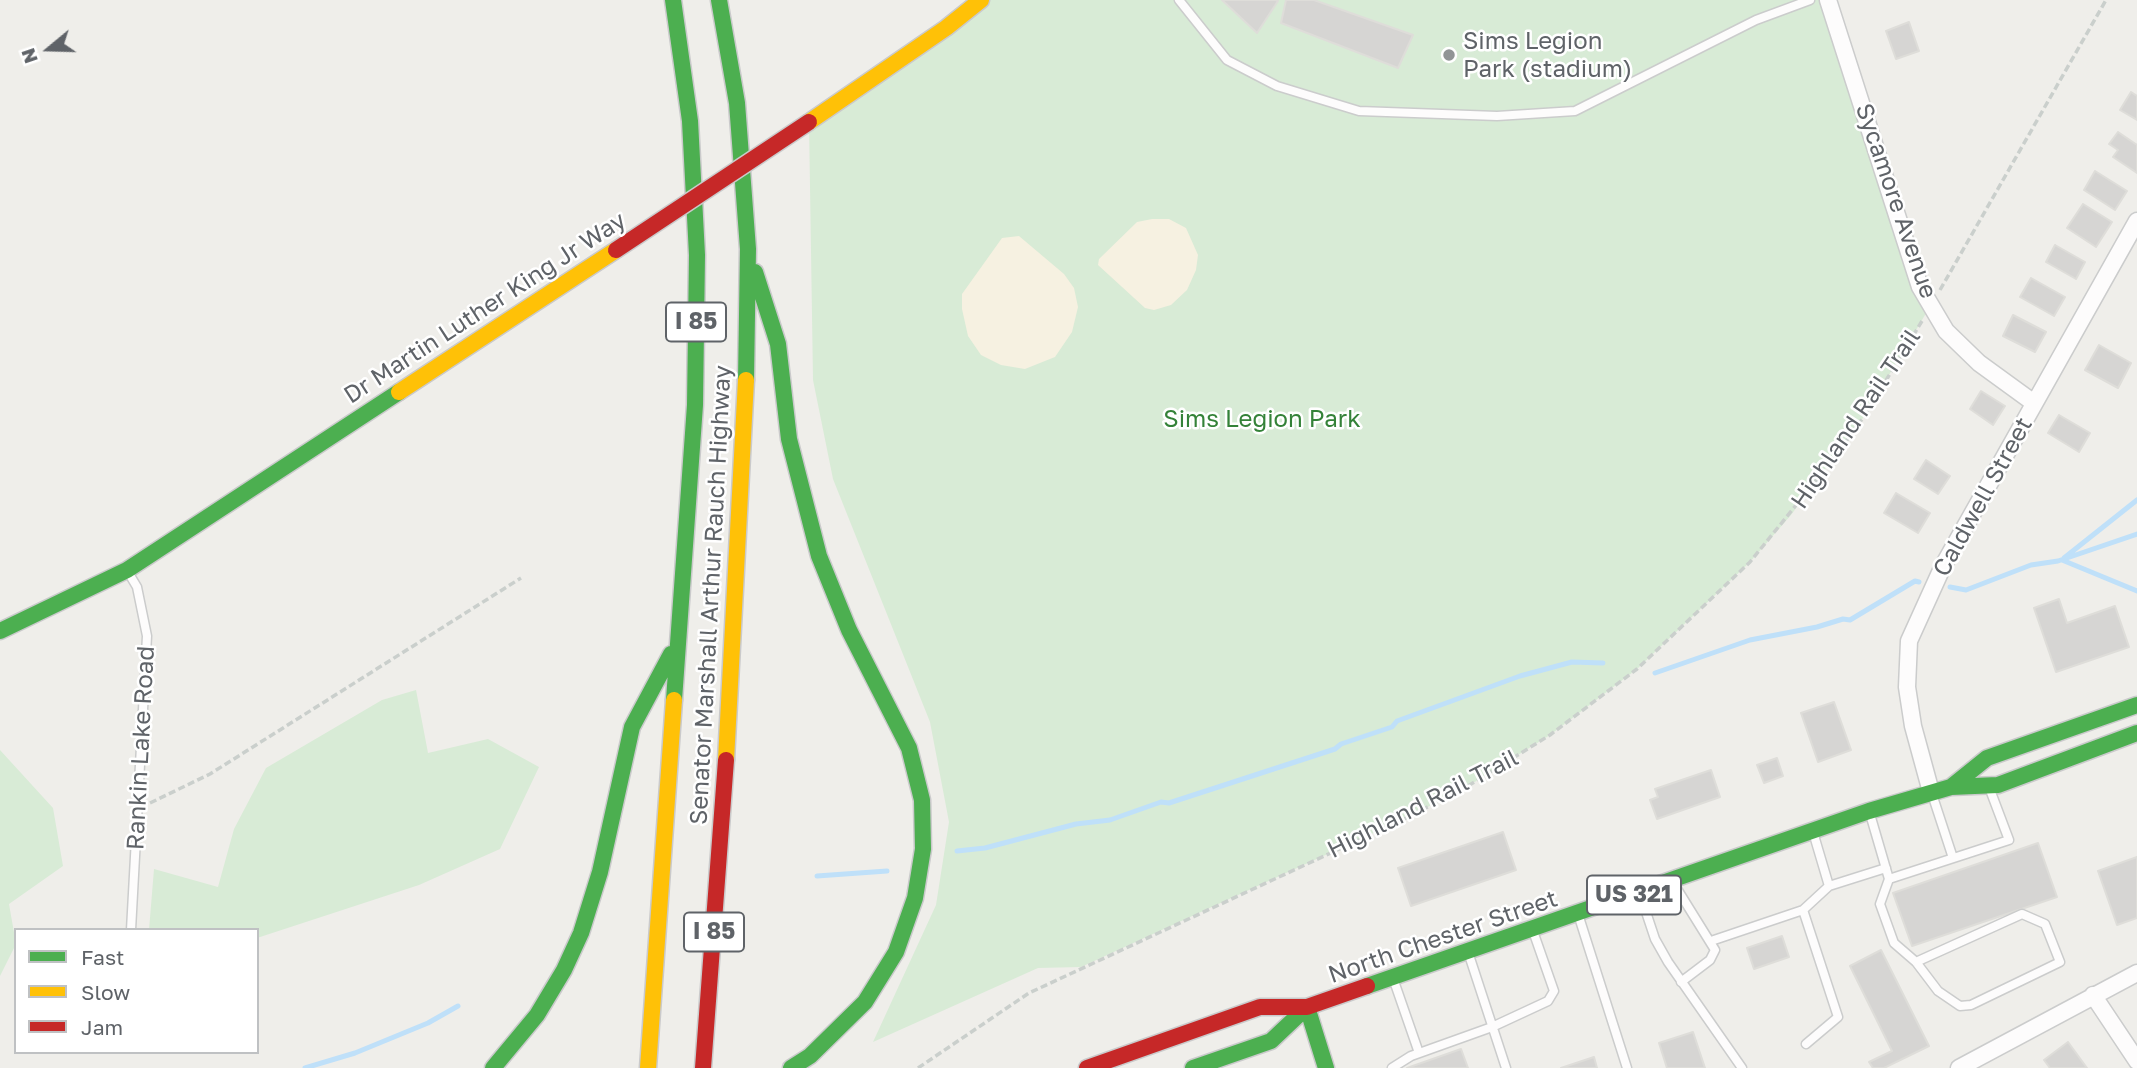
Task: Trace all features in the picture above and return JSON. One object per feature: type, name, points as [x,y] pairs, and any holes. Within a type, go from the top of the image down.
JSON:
[{"type":"main road","name":"Senator Marshall Arthur Rauch Highway","points":[[648,1068],[675,645],[695,405],[697,255],[690,121],[673,0]]},
{"type":"main road","name":"Senator Marshall Arthur Rauch Highway","points":[[703,1068],[721,846],[745,439],[748,249],[737,103],[719,0]]},
{"type":"main road","name":"Dr Martin Luther King Jr Way","points":[[0,631],[127,570],[809,122],[946,28],[981,0]]},
{"type":"main road","points":[[748,249],[778,344],[791,452],[819,556],[849,630],[908,748],[922,800],[923,849],[915,898],[896,952],[865,1002],[810,1056],[791,1068]]},
{"type":"main road","points":[[493,1068],[537,1016],[564,970],[581,933],[600,872],[632,727],[675,645]]},
{"type":"main road","name":"North Chester Street","points":[[1951,787],[1987,758],[2137,705]]},
{"type":"main road","name":"North Chester Street","points":[[1087,1068],[1260,1007],[1307,1007],[1870,811],[1951,787],[1997,785],[2137,733]]},
{"type":"main road","points":[[1307,1007],[1325,1068]]},
{"type":"main road","name":"North Chester Street","points":[[1193,1068],[1271,1041],[1307,1007]]},
{"type":"street","name":"Sycamore Avenue","points":[[1828,0],[1920,287],[1946,331],[1979,363],[2034,403]]},
{"type":"street","name":"Caldwell Street","points":[[1931,792],[1913,726],[1907,687],[1909,641],[1943,566],[2137,221]]},
{"type":"street","points":[[1959,1068],[2137,973]]},
{"type":"street","points":[[2093,995],[2137,1061]]},
{"type":"lane","points":[[1178,0],[1227,60],[1277,86],[1359,111],[1497,116],[1575,111],[1756,20],[1810,0]]},
{"type":"lane","name":"Rankin Lake Road","points":[[127,570],[138,587],[147,636],[131,928]]},
{"type":"lane","points":[[1889,879],[2008,840],[1988,785]]},
{"type":"lane","points":[[1931,792],[1952,858]]},
{"type":"lane","points":[[1870,811],[1889,879],[1880,904],[1894,943],[1916,962],[1938,991],[1960,1006],[1971,1005],[2060,962],[2045,924],[2022,914],[1916,962]]},
{"type":"lane","points":[[1812,831],[1829,886]]},
{"type":"lane","points":[[1711,941],[1803,910],[1829,886],[1886,868]]},
{"type":"lane","points":[[1672,881],[1711,941],[1714,956],[1681,982]]},
{"type":"lane","points":[[1640,892],[1655,939],[1681,982],[1742,1068]]},
{"type":"lane","points":[[1803,910],[1838,1017],[1806,1044]]},
{"type":"lane","points":[[1578,914],[1627,1068]]},
{"type":"lane","points":[[1392,1068],[1415,1054],[1492,1027],[1548,1001],[1554,991],[1533,930]]},
{"type":"lane","points":[[1468,952],[1506,1068]]},
{"type":"lane","points":[[1393,978],[1415,1054],[1414,1065]]},
{"type":"lane","points":[[1441,1045],[1444,1055]]},
{"type":"path","name":"Highland Rail Trail","points":[[918,1068],[1029,993],[1463,789],[1550,735],[1637,669],[1750,562],[1791,515],[1865,415],[2106,0]]},
{"type":"path","points":[[139,808],[175,794],[211,774],[521,578]]},
{"type":"green space","name":"Sims Legion Park","points":[[981,0],[1828,0],[1931,305],[1865,415],[1791,515],[1750,562],[1637,669],[1550,735],[1465,788],[1404,819],[1081,967],[1038,968],[873,1042],[936,905],[949,822],[930,722],[833,479],[813,380],[809,122]]},
{"type":"green space","points":[[416,690],[428,753],[488,739],[539,767],[500,849],[419,885],[259,937],[259,928],[149,928],[154,869],[218,887],[234,829],[266,768],[382,700]]},
{"type":"green space","points":[[0,750],[53,808],[63,866],[9,904],[14,948],[0,976]]},
{"type":"sand","points":[[1169,219],[1186,228],[1198,255],[1196,270],[1187,290],[1171,305],[1154,310],[1145,308],[1098,265],[1099,259],[1137,222]]},
{"type":"sand","points":[[1019,236],[1064,274],[1074,288],[1078,307],[1072,332],[1055,357],[1025,369],[1001,365],[981,355],[968,336],[962,309],[962,294],[1002,238]]},
{"type":"building","points":[[1222,0],[1276,0],[1278,1],[1257,33]]},
{"type":"building","points":[[1286,0],[1314,0],[1413,35],[1398,68],[1281,23]]},
{"type":"building","points":[[1909,22],[1919,51],[1896,59],[1886,31]]},
{"type":"building","points":[[2131,92],[2137,96],[2137,120],[2120,110]]},
{"type":"building","points":[[2118,132],[2137,145],[2137,173],[2113,157],[2118,150],[2109,144]]},
{"type":"building","points":[[2095,171],[2127,191],[2115,210],[2084,190]]},
{"type":"building","points":[[2083,204],[2112,222],[2096,247],[2067,228]]},
{"type":"building","points":[[2055,245],[2085,262],[2076,279],[2046,262]]},
{"type":"building","points":[[2031,278],[2065,297],[2054,316],[2020,297]]},
{"type":"building","points":[[2013,315],[2046,332],[2035,352],[2003,336]]},
{"type":"building","points":[[2099,345],[2131,363],[2118,388],[2085,370]]},
{"type":"building","points":[[1981,391],[2005,406],[1993,425],[1970,409]]},
{"type":"building","points":[[2059,415],[2090,433],[2079,452],[2048,433]]},
{"type":"building","points":[[1926,460],[1950,476],[1938,494],[1914,479]]},
{"type":"building","points":[[1896,493],[1930,513],[1918,533],[1884,513]]},
{"type":"building","points":[[2059,599],[2067,623],[2115,606],[2129,647],[2056,672],[2034,608]]},
{"type":"building","points":[[1834,702],[1851,750],[1818,762],[1801,713]]},
{"type":"building","points":[[1777,758],[1783,776],[1764,783],[1757,765]]},
{"type":"building","points":[[1711,770],[1720,797],[1657,819],[1650,800],[1658,797],[1655,789]]},
{"type":"building","points":[[1503,832],[1516,870],[1411,906],[1398,868]]},
{"type":"building","points":[[2038,843],[2057,897],[1912,946],[1893,893]]},
{"type":"building","points":[[2137,857],[2137,918],[2117,925],[2098,871]]},
{"type":"building","points":[[1782,936],[1789,957],[1754,969],[1747,948]]},
{"type":"building","points":[[1881,950],[1929,1046],[1884,1068],[1873,1068],[1869,1062],[1892,1051],[1850,966]]},
{"type":"building","points":[[1693,1032],[1705,1068],[1667,1068],[1659,1043]]},
{"type":"building","points":[[2068,1042],[2087,1068],[2050,1068],[2044,1060]]},
{"type":"building","points":[[1461,1049],[1468,1068],[1407,1068],[1444,1055]]},
{"type":"building","points":[[1594,1057],[1597,1068],[1561,1068]]},
{"type":"waterway","points":[[2064,558],[2137,500]]},
{"type":"waterway","points":[[1950,587],[1966,590],[2031,565],[2058,561],[2137,534]]},
{"type":"waterway","points":[[2062,560],[2137,591]]},
{"type":"waterway","points":[[1655,673],[1750,640],[1843,619],[1850,620],[1915,581],[1919,582]]},
{"type":"waterway","points":[[957,851],[985,848],[1076,824],[1110,820],[1161,802],[1169,803],[1335,749],[1341,744],[1392,727],[1397,721],[1520,676],[1572,662],[1603,663]]},
{"type":"waterway","points":[[817,876],[887,871]]},
{"type":"waterway","points":[[305,1068],[355,1053],[428,1023],[458,1006]]},
{"type":"traffic: fast","points":[[673,0],[690,121],[697,255],[695,405],[674,700]]},
{"type":"traffic: fast","points":[[719,0],[737,103],[748,249],[746,380]]},
{"type":"traffic: fast","points":[[755,272],[778,344],[789,439],[819,556],[849,630],[909,748],[922,800],[923,849],[915,898],[896,952],[865,1002],[810,1056],[791,1068]]},
{"type":"traffic: fast","points":[[0,631],[127,570],[399,392]]},
{"type":"traffic: fast","points":[[493,1068],[537,1015],[564,970],[581,933],[600,872],[632,727],[671,654]]},
{"type":"traffic: fast","points":[[1951,787],[1987,758],[2137,705]]},
{"type":"traffic: fast","points":[[1367,986],[1869,811],[1951,787],[1998,785],[2137,733]]},
{"type":"traffic: fast","points":[[1307,1007],[1326,1068]]},
{"type":"traffic: fast","points":[[1193,1068],[1271,1041],[1307,1007]]},
{"type":"traffic: slow","points":[[809,122],[946,28],[981,0]]},
{"type":"traffic: slow","points":[[399,392],[616,250]]},
{"type":"traffic: slow","points":[[726,760],[746,380]]},
{"type":"traffic: slow","points":[[648,1068],[674,700]]},
{"type":"traffic: jam","points":[[616,250],[809,122]]},
{"type":"traffic: jam","points":[[703,1068],[726,760]]},
{"type":"traffic: jam","points":[[1087,1068],[1260,1007],[1307,1007],[1367,986]]},
{"type":"place","name":"Sims Legion Park (stadium)","points":[[1449,55]]}]
